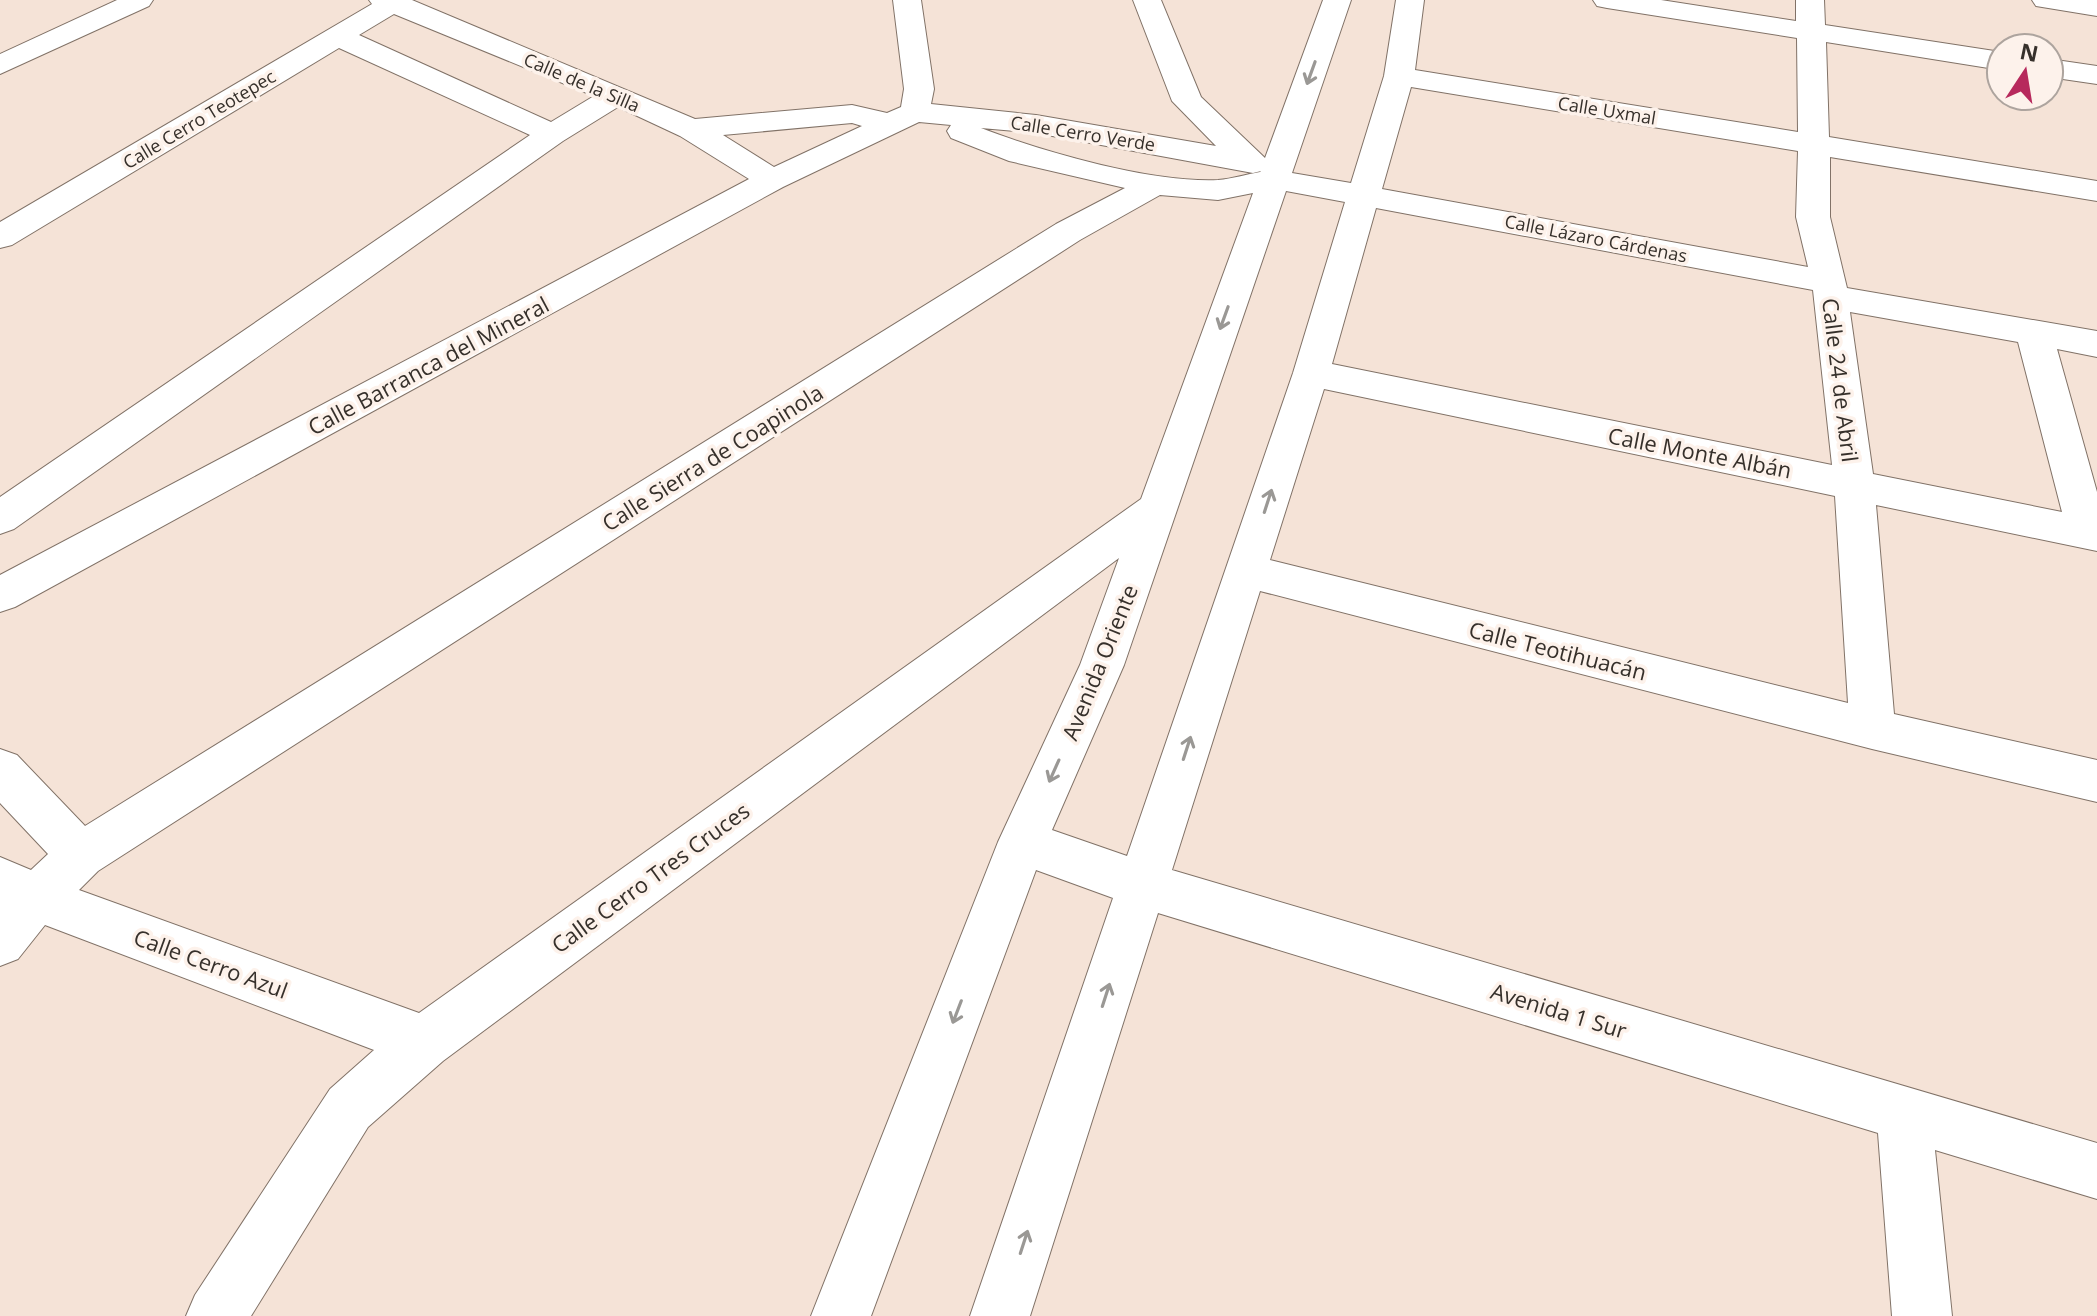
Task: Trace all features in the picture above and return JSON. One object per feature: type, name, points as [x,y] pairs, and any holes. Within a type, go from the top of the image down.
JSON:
[{"type":"street","points":[[904,118],[919,89],[907,0]]},
{"type":"street","points":[[691,129],[852,114],[904,118],[1020,154],[1155,185],[1218,190],[1262,170],[1187,101],[1147,0]]},
{"type":"street","name":"Avenida Oriente","points":[[841,1316],[1022,842],[1102,665],[1156,509],[1262,170],[1337,0]]},
{"type":"street","points":[[1000,1316],[1311,373],[1399,76],[1410,0]]},
{"type":"street","points":[[1607,0],[1810,16],[1985,57]]},
{"type":"street","points":[[2046,0],[2097,8]]},
{"type":"street","name":"Calle Cerro Teotepec","points":[[0,237],[339,37],[391,1]]},
{"type":"street","name":"Calle de la Silla","points":[[391,1],[691,129],[772,180]]},
{"type":"street","points":[[0,40],[136,2]]},
{"type":"street","points":[[0,65],[136,2]]},
{"type":"street","name":"Calle 24 de Abril","points":[[1810,16],[1813,217],[1830,289],[1854,483],[1872,729]]},
{"type":"street","points":[[339,37],[552,134]]},
{"type":"street","points":[[2065,70],[2097,75]]},
{"type":"street","name":"Calle Uxmal","points":[[1399,76],[2097,191]]},
{"type":"street","points":[[0,518],[552,134],[617,95]]},
{"type":"street","name":"Calle Barranca del Mineral","points":[[0,595],[772,180],[904,118]]},
{"type":"street","name":"Calle Cerro Verde","points":[[904,118],[1036,124],[1262,170],[1362,194]]},
{"type":"street","name":"Calle Sierra de Coapinola","points":[[0,941],[18,889],[81,855],[1068,232],[1155,185]]},
{"type":"street","name":"Calle Lázaro Cárdenas","points":[[1362,194],[2097,344]]},
{"type":"street","points":[[2034,333],[2092,534]]},
{"type":"street","name":"Calle Monte Albán","points":[[1311,373],[2092,534]]},
{"type":"street","name":"Calle Cerro Tres Cruces","points":[[216,1316],[349,1108],[424,1042],[1156,509]]},
{"type":"street","name":"Calle Teotihuacán","points":[[1245,570],[1872,729],[2097,781]]},
{"type":"street","points":[[0,770],[81,855]]},
{"type":"street","name":"Avenida 1 Sur","points":[[1022,842],[1143,885],[2097,1171]]},
{"type":"street","name":"Calle Cerro Azul","points":[[18,889],[424,1042]]},
{"type":"street","points":[[1904,1113],[1922,1316]]}]
